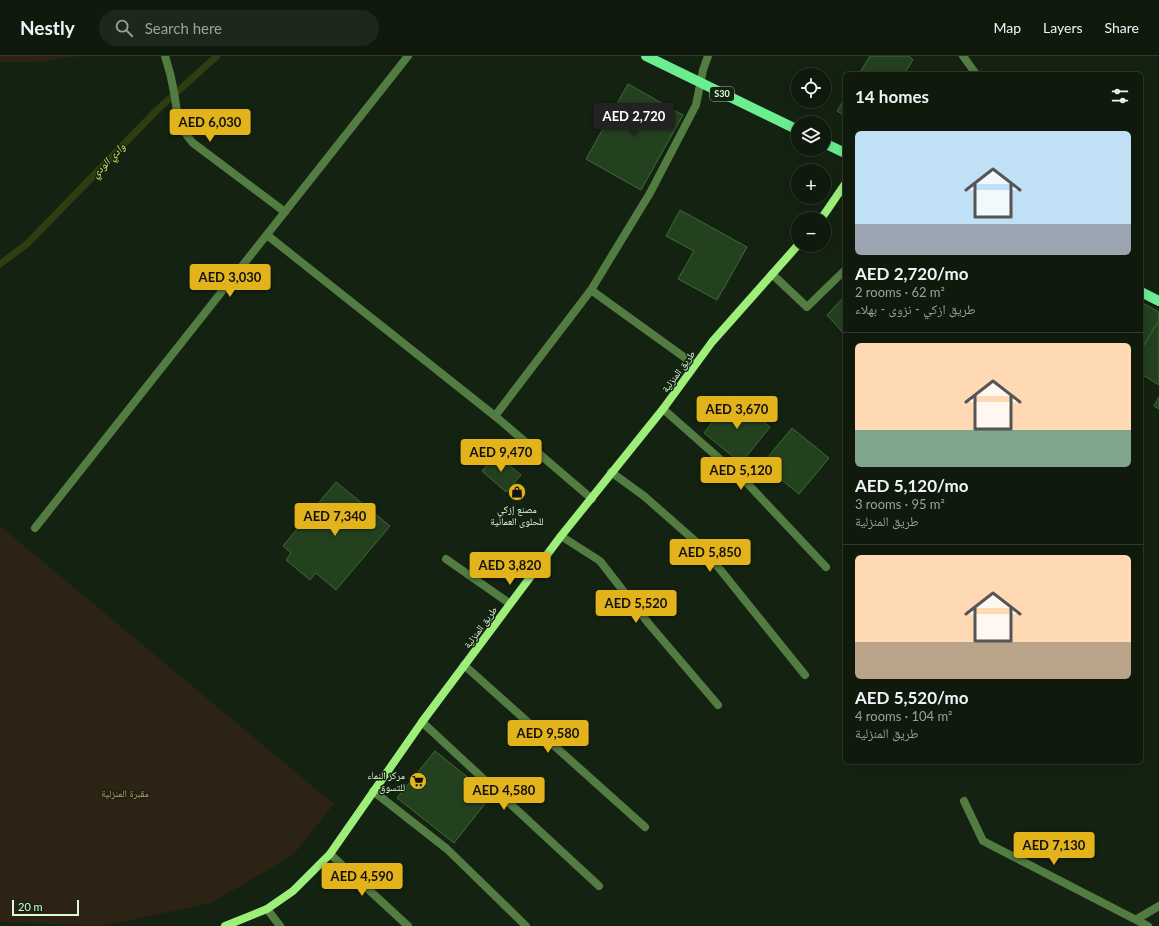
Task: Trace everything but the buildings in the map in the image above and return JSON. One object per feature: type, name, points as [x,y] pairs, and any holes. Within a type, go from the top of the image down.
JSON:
[{"type":"main road","name":"S30","points":[[646,56],[791,127]]},
{"type":"main road","points":[[831,146],[843,152]]},
{"type":"main road","points":[[1143,293],[1159,301]]},
{"type":"street","points":[[165,56],[172,80],[177,116],[186,136],[193,143],[285,212]]},
{"type":"street","points":[[35,528],[408,56]]},
{"type":"street","points":[[495,416],[591,290],[650,193],[696,105],[703,70],[708,56]]},
{"type":"street","points":[[963,56],[975,72]]},
{"type":"street","points":[[826,212],[843,187]]},
{"type":"street","points":[[267,235],[495,416],[592,499]]},
{"type":"street","name":"طريق المنزلية","points":[[225,926],[266,909],[293,891],[330,854],[422,722],[561,536],[663,409],[712,342],[792,252]]},
{"type":"street","points":[[772,274],[806,307],[843,272]]},
{"type":"street","points":[[591,290],[696,365]]},
{"type":"street","points":[[663,409],[746,482],[826,567]]},
{"type":"street","points":[[612,472],[644,496],[702,547],[805,675]]},
{"type":"street","points":[[561,536],[600,561],[649,624],[718,705]]},
{"type":"street","points":[[446,559],[510,603]]},
{"type":"street","points":[[464,665],[645,827]]},
{"type":"street","points":[[422,722],[599,886]]},
{"type":"street","points":[[373,792],[448,849],[526,926]]},
{"type":"street","points":[[964,801],[983,841],[1148,926]]},
{"type":"street","points":[[330,854],[408,926]]},
{"type":"street","points":[[1137,919],[1159,906]]},
{"type":"street","points":[[266,909],[280,926]]},
{"type":"green space","points":[[0,56],[81,56],[38,62],[0,62]]},
{"type":"green space","name":"مقبرة المنزلية","points":[[0,526],[334,804],[293,855],[211,903],[102,926],[0,922]]},
{"type":"waterway","name":"وادي الودي","points":[[0,264],[27,244],[157,110],[217,56]]},
{"type":"place","name":"مصنع إزكي للحلوى العمانية","points":[[517,492]]},
{"type":"place","name":"مركز النماء للتسوق","points":[[418,781]]}]
